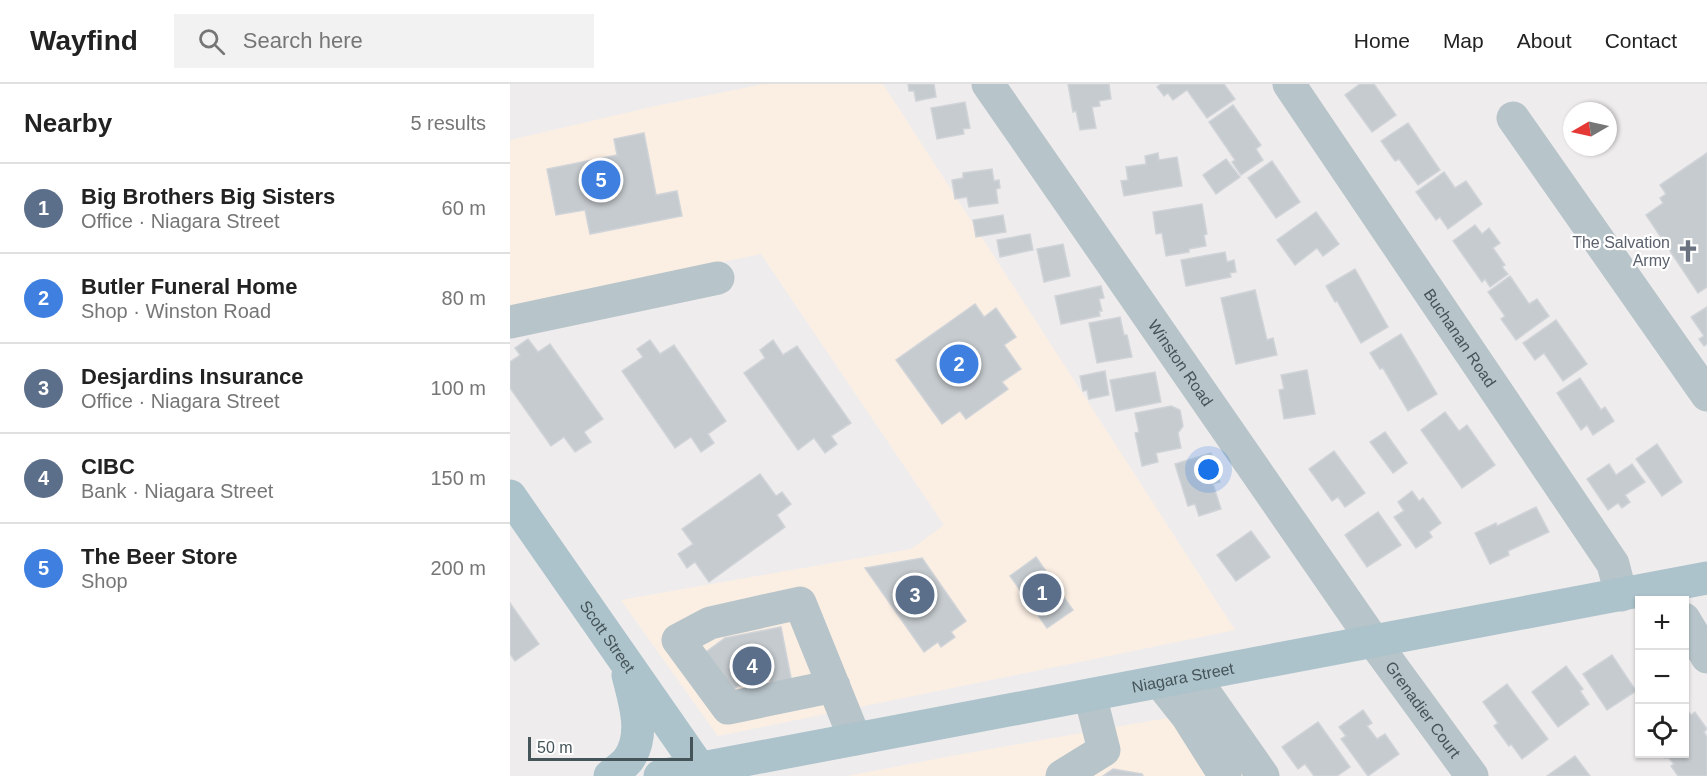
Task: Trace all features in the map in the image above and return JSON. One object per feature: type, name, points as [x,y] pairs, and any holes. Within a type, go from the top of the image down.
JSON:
[{"type":"main road","name":"Scott Street","points":[[510,496],[702,772]]},
{"type":"main road","name":"Niagara Street","points":[[660,776],[783,764],[855,740],[1621,595],[1669,593],[1707,578]]},
{"type":"main road","points":[[610,776],[627,762],[636,746],[638,715],[625,662]]},
{"type":"street","name":"Winston Road","points":[[988,84],[1374,642]]},
{"type":"street","name":"Buchanan Road","points":[[1289,84],[1613,564],[1621,595]]},
{"type":"street","points":[[1513,118],[1707,395]]},
{"type":"street","points":[[510,322],[718,278]]},
{"type":"street","points":[[1689,627],[1707,657]]},
{"type":"street","name":"Grenadier Court","points":[[1374,642],[1472,776]]},
{"type":"street","points":[[1193,676],[1263,776]]},
{"type":"street","points":[[1160,682],[1186,716],[1225,776]]},
{"type":"street","points":[[834,686],[855,740]]},
{"type":"street","points":[[1062,776],[1104,750],[1090,695]]},
{"type":"shaded area","points":[[764,84],[883,84],[1235,630],[718,736],[621,600],[911,549],[944,525],[761,254],[510,307],[510,140],[660,105]]},
{"type":"shaded area","points":[[1230,707],[1279,776],[847,776],[962,754]]},
{"type":"building","points":[[908,84],[934,84],[936,97],[916,101],[914,91],[909,91]]},
{"type":"building","points":[[1068,84],[1109,84],[1111,99],[1099,101],[1100,106],[1092,107],[1096,128],[1080,130],[1076,111],[1073,112]]},
{"type":"building","points":[[1161,84],[1224,84],[1235,99],[1207,118],[1187,90],[1173,100],[1168,93],[1164,96],[1157,87]]},
{"type":"building","points":[[1360,84],[1374,84],[1396,115],[1372,132],[1345,95]]},
{"type":"building","points":[[965,102],[970,128],[963,129],[964,134],[937,139],[931,108]]},
{"type":"building","points":[[1233,105],[1261,145],[1256,149],[1263,160],[1241,175],[1232,162],[1235,160],[1209,122]]},
{"type":"building","points":[[1408,123],[1440,170],[1418,185],[1399,159],[1395,161],[1381,141]]},
{"type":"building","points":[[644,133],[656,195],[677,191],[682,216],[590,234],[585,210],[556,215],[547,169],[617,155],[614,139]]},
{"type":"building","points":[[1158,153],[1159,160],[1177,157],[1182,186],[1124,196],[1121,181],[1128,180],[1126,167],[1146,164],[1145,156]]},
{"type":"building","name":"The Salvation Army","points":[[1707,153],[1707,287],[1698,293],[1646,215],[1663,203],[1660,198],[1666,194],[1660,185]]},
{"type":"building","points":[[1226,159],[1240,177],[1216,194],[1203,175]]},
{"type":"building","points":[[1272,161],[1300,202],[1276,218],[1248,178]]},
{"type":"building","points":[[992,169],[994,181],[999,180],[1000,188],[996,189],[998,203],[969,207],[967,197],[955,199],[952,180],[963,178],[963,173]]},
{"type":"building","points":[[1444,172],[1455,188],[1466,181],[1482,204],[1448,229],[1440,217],[1436,220],[1416,192]]},
{"type":"building","points":[[1202,204],[1207,234],[1204,235],[1206,246],[1166,256],[1162,233],[1156,234],[1153,212]]},
{"type":"building","points":[[1316,212],[1339,244],[1323,256],[1317,248],[1295,265],[1277,240]]},
{"type":"building","points":[[1003,215],[1006,232],[976,237],[973,220]]},
{"type":"building","points":[[1475,225],[1482,234],[1489,228],[1500,243],[1493,248],[1505,265],[1502,267],[1508,274],[1490,287],[1485,279],[1482,282],[1453,241]]},
{"type":"building","points":[[1030,234],[1033,250],[1000,257],[997,240]]},
{"type":"building","points":[[1063,244],[1070,276],[1044,282],[1037,249]]},
{"type":"building","points":[[1225,252],[1227,262],[1234,260],[1236,272],[1230,273],[1231,277],[1186,286],[1181,260]]},
{"type":"building","points":[[1355,269],[1388,327],[1361,343],[1326,286]]},
{"type":"building","points":[[1510,276],[1529,304],[1537,299],[1549,316],[1516,340],[1501,319],[1505,316],[1488,292]]},
{"type":"building","points":[[1101,286],[1104,298],[1099,299],[1102,311],[1099,311],[1100,316],[1061,324],[1055,296]]},
{"type":"building","points":[[1255,290],[1267,340],[1273,338],[1277,355],[1236,364],[1221,298]]},
{"type":"building","points":[[975,304],[984,317],[996,308],[1016,337],[1004,345],[1021,369],[1002,382],[1008,389],[966,419],[960,411],[942,424],[896,360]]},
{"type":"building","points":[[1707,307],[1707,344],[1704,346],[1699,339],[1704,336],[1691,317]]},
{"type":"building","points":[[1120,317],[1132,357],[1097,363],[1089,323]]},
{"type":"building","points":[[1556,320],[1587,364],[1563,381],[1544,353],[1535,360],[1523,343]]},
{"type":"building","points":[[1401,334],[1437,394],[1408,411],[1383,368],[1380,369],[1370,353]]},
{"type":"building","points":[[528,339],[538,352],[550,344],[603,419],[584,432],[591,442],[575,452],[564,437],[551,446],[510,388],[510,362],[520,355],[515,348]]},
{"type":"building","points":[[650,340],[660,354],[674,345],[726,421],[708,434],[714,443],[701,452],[691,437],[675,448],[622,371],[643,357],[637,349]]},
{"type":"building","points":[[773,340],[783,355],[797,346],[851,423],[831,436],[837,444],[825,453],[814,438],[798,450],[744,373],[765,358],[760,350]]},
{"type":"building","points":[[1307,370],[1315,414],[1284,419],[1279,390],[1284,389],[1281,375]]},
{"type":"building","points":[[1105,371],[1109,395],[1089,399],[1087,390],[1083,391],[1080,376]]},
{"type":"building","points":[[1155,372],[1161,402],[1116,411],[1110,380]]},
{"type":"building","points":[[1580,378],[1601,410],[1605,407],[1614,421],[1593,435],[1587,425],[1581,430],[1557,393]]},
{"type":"building","points":[[1171,406],[1180,410],[1183,426],[1178,433],[1181,448],[1156,453],[1158,462],[1142,466],[1135,433],[1139,432],[1135,413]]},
{"type":"building","points":[[1445,412],[1459,431],[1467,425],[1495,465],[1462,488],[1421,430]]},
{"type":"building","points":[[1385,432],[1407,463],[1393,473],[1370,442]]},
{"type":"building","points":[[1657,444],[1682,482],[1662,496],[1636,459]]},
{"type":"building","points":[[1334,451],[1365,493],[1345,507],[1338,497],[1332,501],[1309,469]]},
{"type":"building","points":[[1211,453],[1220,482],[1213,484],[1221,509],[1199,516],[1195,504],[1188,506],[1175,464]]},
{"type":"building","points":[[1609,464],[1616,475],[1632,464],[1645,482],[1625,495],[1630,502],[1622,508],[1618,503],[1608,510],[1587,479]]},
{"type":"building","points":[[760,474],[776,496],[782,492],[791,504],[777,515],[785,527],[709,582],[695,562],[687,568],[678,554],[693,544],[682,529]]},
{"type":"building","points":[[1412,491],[1419,501],[1423,498],[1441,523],[1429,532],[1432,537],[1416,548],[1394,517],[1404,511],[1398,502]]},
{"type":"building","points":[[1536,507],[1549,532],[1508,551],[1509,555],[1490,564],[1475,533],[1496,523],[1497,526]]},
{"type":"building","points":[[1378,512],[1401,545],[1367,567],[1345,535]]},
{"type":"building","points":[[1251,531],[1270,557],[1236,581],[1217,555]]},
{"type":"building","points":[[1036,557],[1073,610],[1047,628],[1010,576]]},
{"type":"building","points":[[922,558],[966,621],[951,632],[955,637],[941,647],[938,642],[924,652],[865,568]]},
{"type":"building","points":[[510,603],[539,644],[515,661],[510,654]]},
{"type":"building","points":[[781,627],[792,683],[771,687],[770,680],[738,686],[733,690],[706,652],[725,638]]},
{"type":"building","points":[[1612,655],[1635,692],[1607,710],[1583,674]]},
{"type":"building","points":[[1566,666],[1583,689],[1580,691],[1589,704],[1558,727],[1532,692]]},
{"type":"building","points":[[1507,684],[1548,739],[1522,759],[1494,726],[1498,723],[1483,702]]},
{"type":"building","points":[[1363,710],[1372,723],[1367,726],[1377,739],[1385,734],[1399,754],[1368,776],[1341,739],[1346,736],[1339,727]]},
{"type":"building","points":[[1689,712],[1691,715],[1695,712],[1707,729],[1704,732],[1707,737],[1707,776],[1678,776],[1671,766],[1674,764],[1669,758],[1689,758]]},
{"type":"building","points":[[1318,722],[1350,767],[1337,776],[1314,776],[1305,764],[1298,769],[1282,747]]},
{"type":"building","points":[[1575,756],[1590,776],[1547,776]]},
{"type":"building","points":[[1113,769],[1142,774],[1143,776],[1103,776]]},
{"type":"place","name":"The Beer Store","points":[[601,180]]},
{"type":"place","name":"The Salvation Army","points":[[1688,251]]},
{"type":"place","name":"Butler Funeral Home","points":[[959,364]]},
{"type":"place","name":"Big Brothers Big Sisters","points":[[1042,593]]},
{"type":"place","name":"Desjardins Insurance","points":[[915,595]]},
{"type":"place","name":"CIBC","points":[[752,666]]}]
